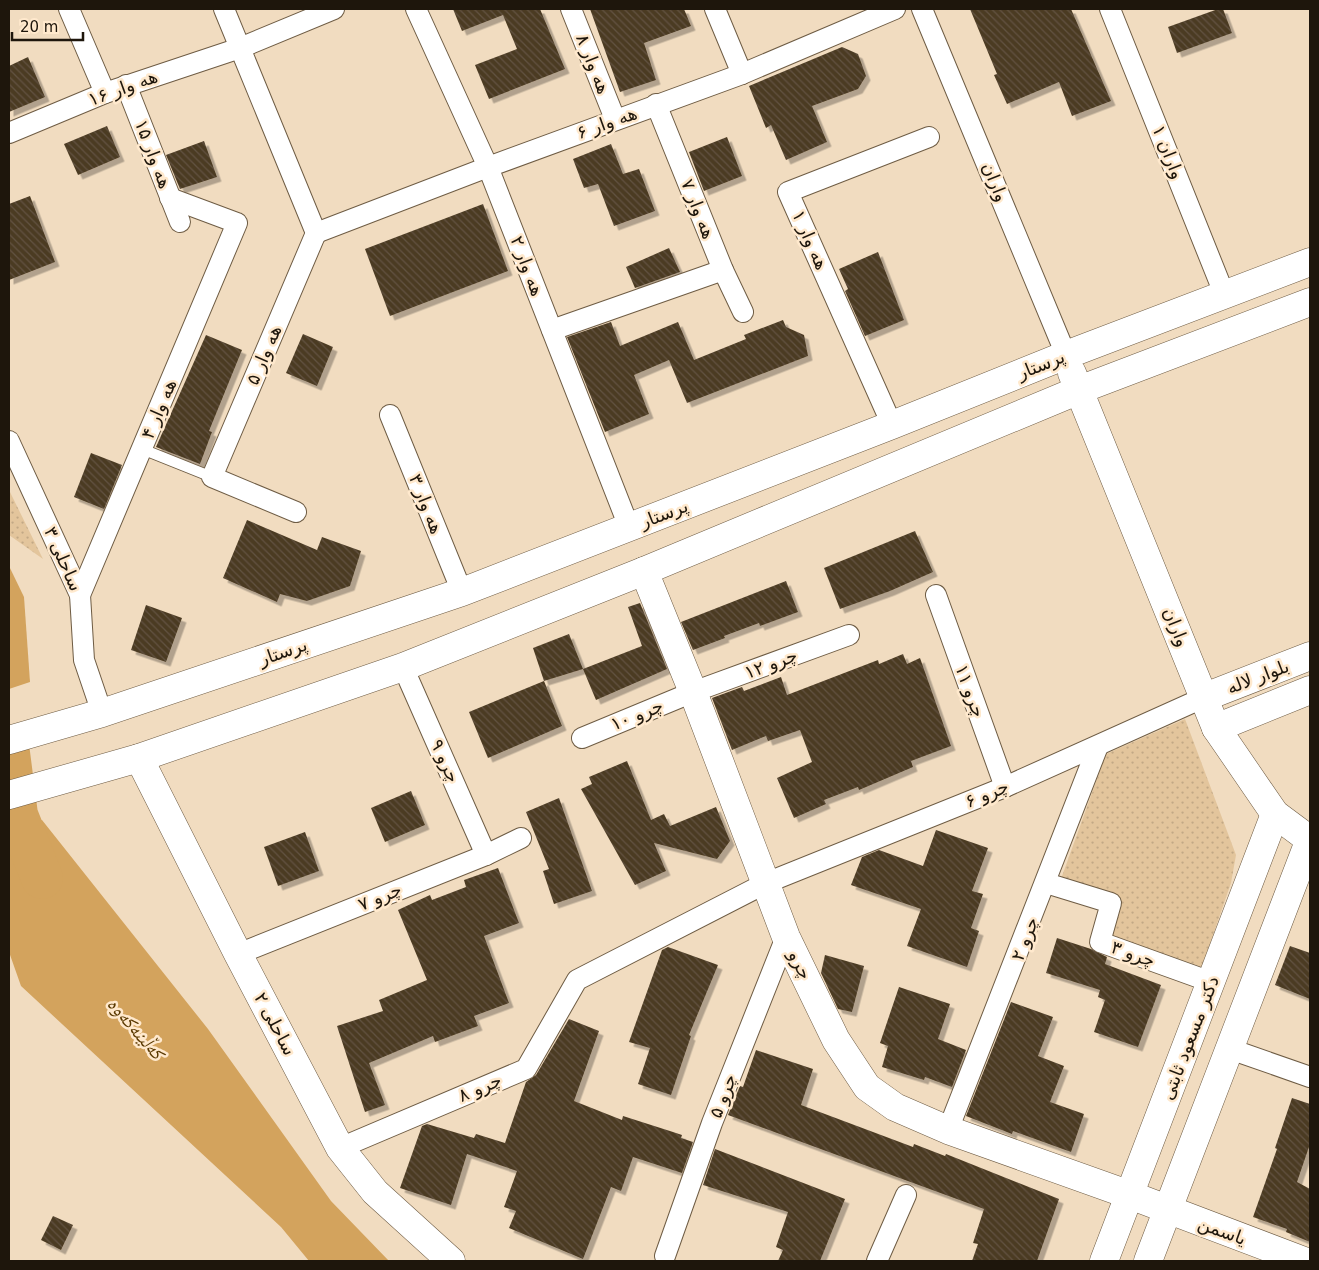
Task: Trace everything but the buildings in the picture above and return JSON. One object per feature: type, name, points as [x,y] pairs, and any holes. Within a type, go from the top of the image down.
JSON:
[{"type":"street","points":[[69,9],[105,93]]},
{"type":"street","points":[[224,9],[316,233]]},
{"type":"street","name":"هه وار ۱۶","points":[[9,133],[105,93],[240,48],[334,9]]},
{"type":"street","name":"هه وار ۲","points":[[416,9],[488,167],[629,527]]},
{"type":"street","name":"هه وار ۸","points":[[571,9],[615,119]]},
{"type":"street","points":[[715,9],[742,74]]},
{"type":"street","name":"هه وار ۶","points":[[316,233],[615,119],[742,74],[895,9]]},
{"type":"street","name":"واران","points":[[922,9],[1066,355],[1216,728],[1275,814],[1310,839]]},
{"type":"street","name":"واران ۱","points":[[1110,9],[1225,296]]},
{"type":"street","name":"هه وار ۱۵","points":[[126,85],[180,222]]},
{"type":"street","name":"هه وار ۷","points":[[656,104],[723,270],[744,312]]},
{"type":"street","name":"هه وار ۱","points":[[892,425],[788,192],[928,137]]},
{"type":"street","name":"هه وار ۴","points":[[80,595],[237,223],[170,198]]},
{"type":"street","name":"هه وار ۵","points":[[212,477],[316,233]]},
{"type":"street","name":"پرستار","points":[[9,740],[102,713],[462,592],[892,425],[1066,355],[1310,262]]},
{"type":"street","points":[[552,330],[723,270]]},
{"type":"street","points":[[9,795],[139,758],[403,667],[644,571],[1079,390],[1310,302]]},
{"type":"street","name":"هه وار ۳","points":[[390,415],[462,592]]},
{"type":"street","name":"ساحلی ۳","points":[[9,441],[80,595],[84,660],[102,713]]},
{"type":"street","points":[[212,477],[296,512]]},
{"type":"street","name":"چرو","points":[[644,571],[693,692],[786,937],[836,1040],[867,1087],[895,1107],[948,1130],[1130,1195]]},
{"type":"street","name":"چرو ۱۱","points":[[936,595],[1005,787]]},
{"type":"street","name":"چرو ۱۲","points":[[693,692],[849,635]]},
{"type":"street","name":"بلوار لاله","points":[[1205,698],[1310,656]]},
{"type":"street","name":"چرو ۹","points":[[403,667],[486,855]]},
{"type":"street","name":"بلوار لاله","points":[[1216,728],[1310,690]]},
{"type":"street","name":"چرو ۱۰","points":[[582,738],[693,692]]},
{"type":"street","name":"چرو ۶","points":[[577,980],[766,883],[1005,787],[1205,698]]},
{"type":"street","name":"چرو ۲","points":[[948,1130],[1098,746]]},
{"type":"street","name":"ساحلی ۲","points":[[139,758],[238,954],[340,1148],[376,1192],[451,1261]]},
{"type":"street","name":"دکتر مسعود ثابتی","points":[[1104,1261],[1275,814]]},
{"type":"street","name":"چرو ۷","points":[[238,954],[486,855],[521,838]]},
{"type":"street","points":[[1148,1261],[1310,839]]},
{"type":"street","name":"چرو ۳","points":[[1046,883],[1112,903],[1100,942],[1211,982]]},
{"type":"street","name":"چرو ۵","points":[[665,1256],[712,1123],[786,937]]},
{"type":"street","name":"چرو ۸","points":[[340,1148],[526,1069],[577,980]]},
{"type":"street","points":[[1230,1048],[1310,1077]]},
{"type":"street","points":[[877,1261],[906,1194]]},
{"type":"street","name":"یاسمن","points":[[1130,1195],[1304,1261]]},
{"type":"lane","points":[[142,448],[212,477]]},
{"type":"shaded area","points":[[9,490],[43,559],[9,535]]},
{"type":"shaded area","points":[[1185,719],[1236,855],[1231,883],[1202,967],[1110,936],[1119,896],[1061,879],[1106,754]]},
{"type":"water","points":[[9,566],[24,597],[30,682],[9,689]]},
{"type":"water","points":[[42,820],[208,1029],[331,1201],[389,1261],[309,1261],[281,1227],[21,986],[9,952],[9,825]]},
{"type":"waterway","name":"کەڵینەکەوە","points":[[9,753],[17,815],[42,878]]}]
